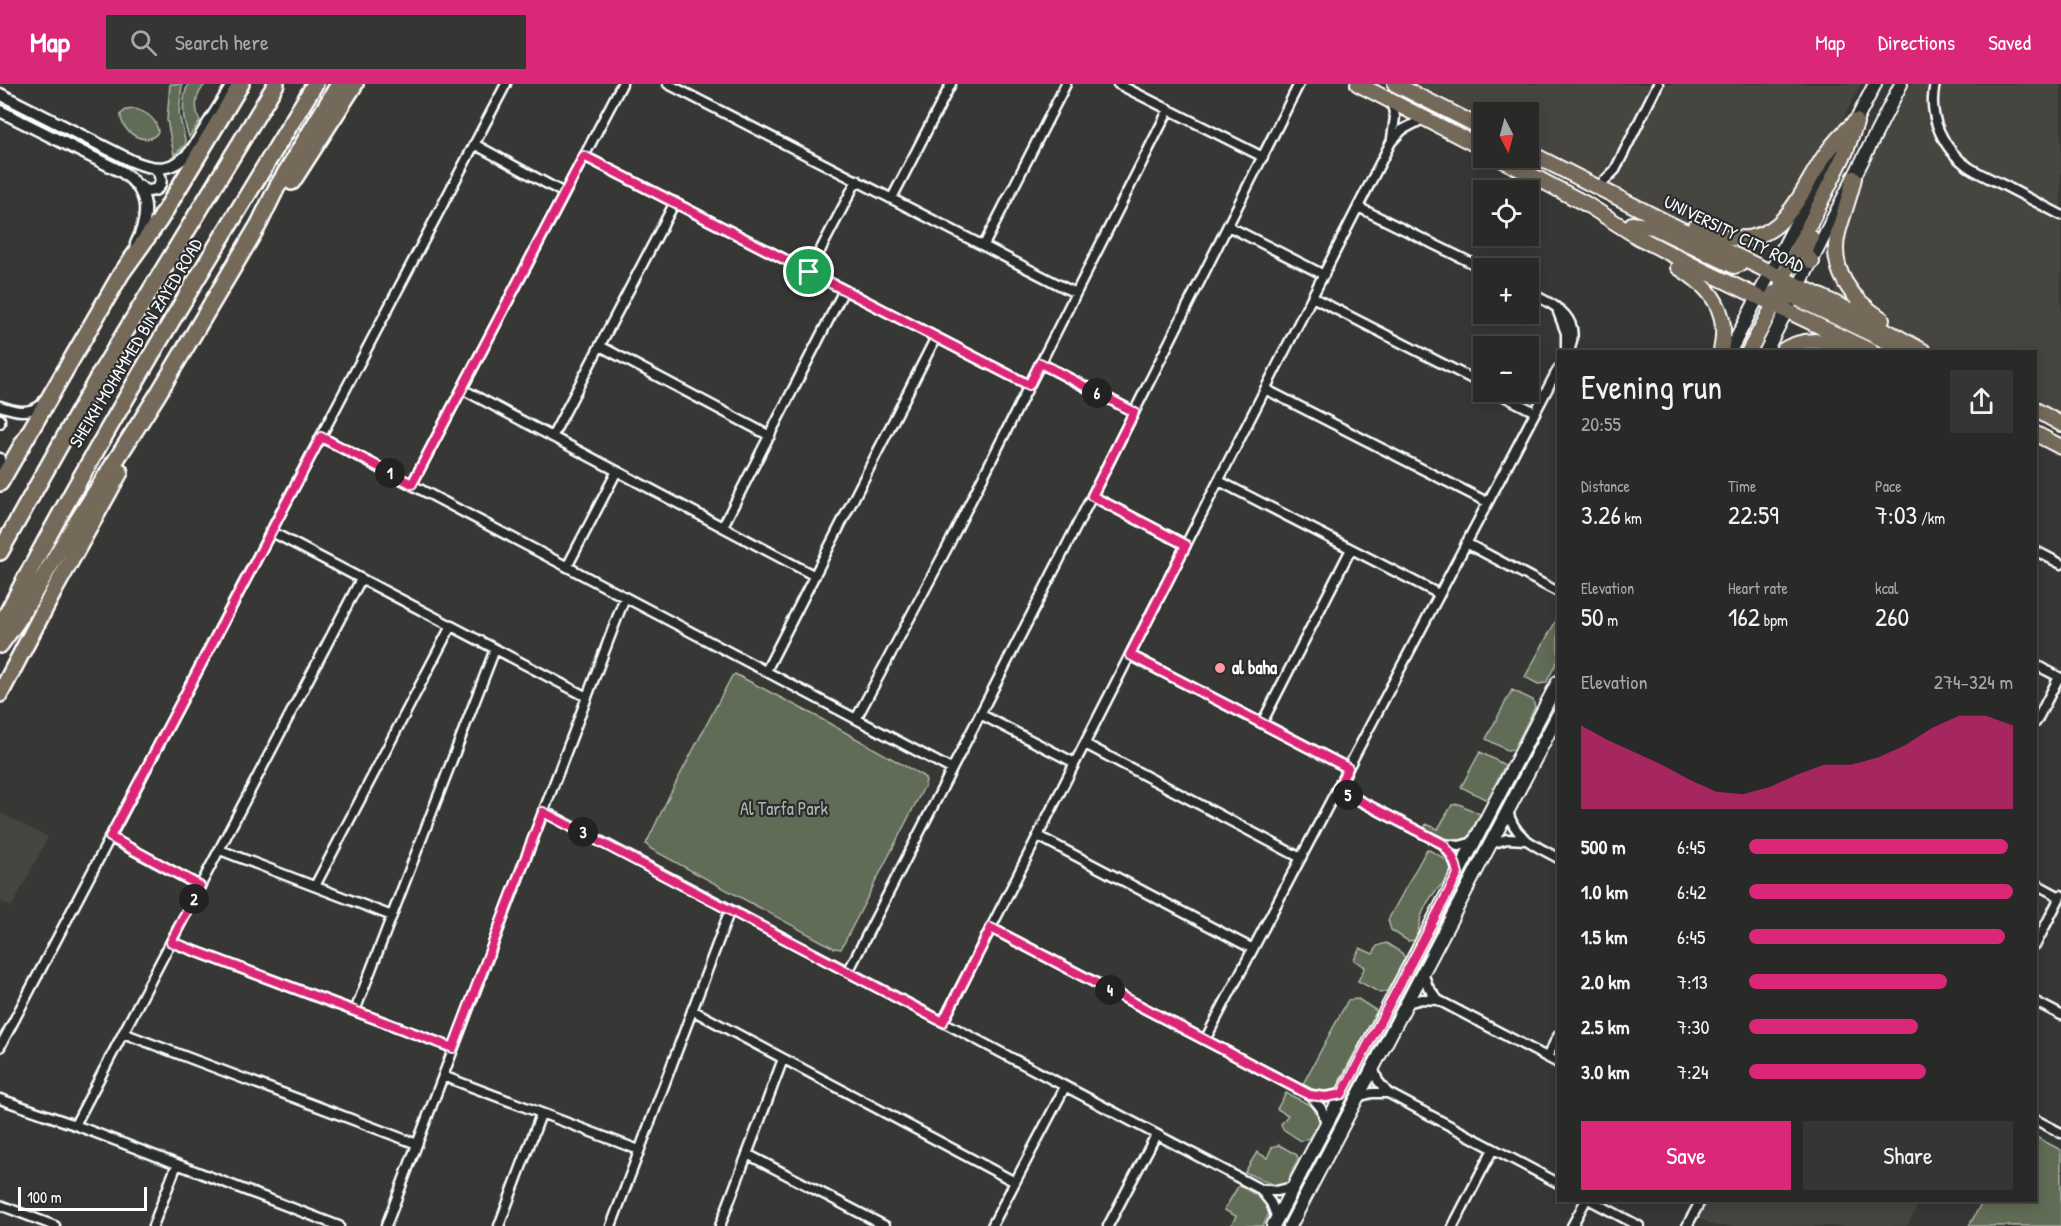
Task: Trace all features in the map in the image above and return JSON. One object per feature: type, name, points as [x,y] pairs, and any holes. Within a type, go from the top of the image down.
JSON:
[{"type":"highway","points":[[2,480],[122,274],[159,221],[241,84]]},
{"type":"highway","name":"SHEIKH MOHAMMED BIN ZAYED ROAD","points":[[0,552],[101,372],[276,84]]},
{"type":"highway","name":"SHEIKH MOHAMMED BIN ZAYED ROAD","points":[[0,627],[44,542],[136,379],[315,84]]},
{"type":"highway","points":[[0,645],[18,620],[69,534],[158,394],[339,84]]},
{"type":"highway","points":[[259,224],[278,203],[355,84]]},
{"type":"highway","points":[[0,694],[55,588],[137,442],[158,394]]},
{"type":"main road","points":[[1358,84],[1473,143]]},
{"type":"main road","points":[[1395,84],[1473,123]]},
{"type":"main road","points":[[1766,350],[1778,297],[1776,275],[1812,192],[1856,121],[1875,84]]},
{"type":"main road","points":[[1731,350],[1812,262],[1901,84]]},
{"type":"main road","points":[[1812,262],[1807,258],[1806,247],[1849,160],[1856,121]]},
{"type":"main road","points":[[1670,224],[1686,225],[1726,238],[1739,238],[1766,232],[1788,216],[1824,157],[1856,121]]},
{"type":"main road","points":[[1776,275],[1851,139]]},
{"type":"main road","name":"UNIVERSITY CITY ROAD","points":[[1539,158],[1776,275],[1778,297]]},
{"type":"main road","name":"UNIVERSITY CITY ROAD","points":[[1518,168],[1586,204],[1638,237],[1778,297],[1869,350]]},
{"type":"main road","points":[[1854,178],[1838,235],[1836,251],[1838,267],[1844,282],[1852,295],[1864,307],[1919,342],[1927,350]]},
{"type":"main road","points":[[1613,220],[1653,227],[1734,266],[1740,264],[1741,259]]},
{"type":"main road","points":[[1632,224],[1778,297],[1907,350]]},
{"type":"main road","points":[[1638,237],[1657,254],[1692,276],[1708,290],[1719,309],[1722,321],[1724,332],[1721,350]]},
{"type":"main road","points":[[1750,350],[1778,297]]},
{"type":"main road","name":"UNIVERSITY CITY ROAD","points":[[1778,297],[1847,309],[1921,350]]},
{"type":"main road","points":[[1784,350],[1796,344],[1811,341],[1823,341],[1856,350]]},
{"type":"main road","points":[[2037,412],[2061,424]]},
{"type":"main road","points":[[2037,435],[2061,447]]},
{"type":"main road","points":[[1275,1222],[1557,684]]},
{"type":"main road","points":[[1290,1226],[1557,717]]},
{"type":"main road","points":[[1510,805],[1514,786],[1532,750],[1528,740]]},
{"type":"street","points":[[0,94],[132,161],[156,168],[175,164],[184,158],[233,84]]},
{"type":"street","points":[[0,1047],[506,84]]},
{"type":"street","points":[[412,484],[622,84]]},
{"type":"street","points":[[668,84],[1075,293]]},
{"type":"street","points":[[892,198],[951,84]]},
{"type":"street","points":[[984,245],[1066,84]]},
{"type":"street","points":[[1118,84],[1263,157]]},
{"type":"street","points":[[1598,187],[1615,170],[1658,84]]},
{"type":"street","points":[[1935,84],[1932,101],[1937,127],[1959,159],[1981,174],[2061,215]]},
{"type":"street","points":[[848,972],[1299,85]]},
{"type":"street","points":[[943,1022],[1391,142],[1395,117],[1390,100]]},
{"type":"street","points":[[856,719],[946,548],[1169,109]]},
{"type":"street","points":[[0,111],[122,172],[147,191],[158,188],[160,184],[161,177],[156,168]]},
{"type":"street","points":[[1391,142],[1409,125],[1425,118]]},
{"type":"street","points":[[474,144],[564,193]]},
{"type":"street","points":[[584,156],[1029,385]]},
{"type":"street","points":[[1615,170],[1615,196]]},
{"type":"street","points":[[809,272],[857,180]]},
{"type":"street","points":[[122,274],[142,232],[145,220],[146,208],[139,186]]},
{"type":"street","points":[[552,437],[675,202]]},
{"type":"street","points":[[1358,207],[1473,264]]},
{"type":"street","points":[[1228,226],[1324,275]]},
{"type":"street","points":[[723,526],[844,290]]},
{"type":"street","points":[[1312,297],[1473,379]]},
{"type":"street","points":[[1539,297],[1561,309],[1570,321],[1573,334],[1567,350]]},
{"type":"street","points":[[766,670],[936,337]]},
{"type":"street","points":[[600,346],[770,436]]},
{"type":"street","points":[[1040,363],[1134,412]]},
{"type":"street","points":[[1205,1040],[1557,371]]},
{"type":"street","points":[[462,389],[815,576]]},
{"type":"street","points":[[1265,389],[1487,502]]},
{"type":"street","points":[[0,406],[17,412],[30,410],[41,404],[52,392]]},
{"type":"street","points":[[1516,402],[1535,412]]},
{"type":"street","points":[[321,437],[951,769]]},
{"type":"street","points":[[0,459],[2,480]]},
{"type":"street","points":[[567,567],[617,471]]},
{"type":"street","points":[[1219,481],[1439,594]]},
{"type":"street","points":[[1092,496],[1186,545]]},
{"type":"street","points":[[270,531],[587,697]]},
{"type":"street","points":[[1466,543],[1557,591]]},
{"type":"street","points":[[1262,723],[1351,549]]},
{"type":"street","points":[[2037,552],[2061,564]]},
{"type":"street","points":[[75,1125],[361,579]]},
{"type":"street","points":[[386,1226],[625,597]]},
{"type":"street","points":[[315,886],[451,626]]},
{"type":"street","points":[[355,1011],[495,649]]},
{"type":"street","points":[[1130,655],[1348,768]]},
{"type":"street","points":[[2037,666],[2060,677],[2037,720]]},
{"type":"street","points":[[980,714],[1075,763]]},
{"type":"street","points":[[1084,744],[1301,858]]},
{"type":"street","points":[[1337,789],[1443,844],[1459,846],[1474,842]]},
{"type":"street","points":[[1510,805],[1513,827],[1525,840],[1557,857]]},
{"type":"street","points":[[543,812],[1260,1189],[1278,1191],[1293,1187]]},
{"type":"street","points":[[1038,836],[1253,949]]},
{"type":"street","points":[[110,837],[200,886]]},
{"type":"street","points":[[1491,844],[1507,839],[1525,840]]},
{"type":"street","points":[[1443,844],[1454,858],[1458,874]]},
{"type":"street","points":[[220,850],[392,916]]},
{"type":"street","points":[[2037,884],[2061,896],[2037,942]]},
{"type":"street","points":[[611,1226],[730,910]]},
{"type":"street","points":[[991,928],[1310,1095],[1326,1097],[1342,1094]]},
{"type":"street","points":[[171,942],[453,1048]]},
{"type":"street","points":[[1423,972],[1428,987],[1438,1000]]},
{"type":"street","points":[[1407,1004],[1422,999],[1438,1000],[1557,1062]]},
{"type":"street","points":[[2037,1003],[2061,1015]]},
{"type":"street","points":[[692,1010],[1016,1182]]},
{"type":"street","points":[[123,1033],[417,1144]]},
{"type":"street","points":[[1547,1057],[1557,1038]]},
{"type":"street","points":[[720,1226],[783,1059]]},
{"type":"street","points":[[1373,1067],[1378,1081],[1388,1094]]},
{"type":"street","points":[[443,1076],[639,1150]]},
{"type":"street","points":[[992,1226],[1065,1087]]},
{"type":"street","points":[[1358,1097],[1372,1093],[1388,1094],[1557,1183]]},
{"type":"street","points":[[0,1094],[4,1100],[339,1226]]},
{"type":"street","points":[[1310,1095],[1321,1108],[1326,1123]]},
{"type":"street","points":[[500,1226],[542,1114]]},
{"type":"street","points":[[2037,1121],[2061,1133]]},
{"type":"street","points":[[1108,1226],[1156,1135]]},
{"type":"street","points":[[1453,1226],[1493,1149]]},
{"type":"street","points":[[747,1154],[885,1226]]},
{"type":"street","points":[[153,1226],[177,1164]]},
{"type":"street","points":[[1260,1189],[1271,1203],[1275,1222]]},
{"type":"street","points":[[1572,1226],[1587,1202]]},
{"type":"street","points":[[1592,1202],[1639,1226]]},
{"type":"street","points":[[1687,1226],[1700,1202]]},
{"type":"street","points":[[0,1205],[52,1225]]},
{"type":"shaded area","points":[[1418,84],[1861,84],[1785,232],[1748,245],[1706,241],[1539,149],[1539,102],[1473,102],[1473,114]]},
{"type":"shaded area","points":[[1904,84],[2061,84],[2061,421],[2037,409],[2037,350],[1922,350],[1837,307],[1827,224]]},
{"type":"shaded area","points":[[0,813],[48,837],[12,907],[0,901]]},
{"type":"shaded area","points":[[1707,1202],[1920,1202],[1907,1226],[1715,1226],[1699,1218]]},
{"type":"green space","points":[[170,84],[182,84],[179,114],[186,144],[174,155],[167,120]]},
{"type":"green space","points":[[188,84],[206,84],[197,101],[200,121],[189,137],[183,110]]},
{"type":"green space","points":[[135,109],[147,114],[156,123],[158,132],[153,137],[147,139],[135,136],[124,126],[121,114],[126,110]]},
{"type":"green space","points":[[1557,619],[1557,662],[1546,683],[1538,684],[1525,677]]},
{"type":"green space","name":"Al Tarfa Park","points":[[735,674],[816,716],[923,776],[926,780],[841,949],[834,948],[651,849],[646,844],[670,794]]},
{"type":"green space","points":[[1512,690],[1533,700],[1535,707],[1514,749],[1507,750],[1486,739]]},
{"type":"green space","points":[[1480,752],[1505,765],[1487,800],[1461,787]]},
{"type":"green space","points":[[1459,804],[1480,814],[1471,831],[1474,834],[1471,840],[1453,844],[1424,829],[1426,824],[1438,829],[1452,805]]},
{"type":"green space","points":[[1427,849],[1448,862],[1452,875],[1426,905],[1415,940],[1408,941],[1391,930],[1388,920]]},
{"type":"green space","points":[[1386,943],[1402,953],[1405,958],[1387,991],[1380,993],[1358,981],[1365,967],[1354,960],[1360,948],[1373,954],[1377,946]]},
{"type":"green space","points":[[1358,999],[1377,1011],[1340,1080],[1340,1087],[1326,1093],[1303,1084],[1348,1000]]},
{"type":"green space","points":[[1286,1093],[1309,1105],[1317,1114],[1320,1127],[1315,1128],[1310,1138],[1301,1141],[1283,1129],[1281,1124],[1288,1115],[1277,1109]]},
{"type":"green space","points":[[2037,1138],[2061,1150],[2061,1226],[1969,1226],[1982,1202],[2037,1202]]},
{"type":"green space","points":[[1279,1145],[1297,1155],[1298,1159],[1290,1175],[1292,1180],[1274,1184],[1245,1172],[1257,1152],[1267,1158],[1272,1147]]},
{"type":"green space","points":[[1239,1185],[1264,1200],[1269,1213],[1263,1226],[1231,1226],[1236,1216],[1224,1210]]},
{"type":"place","name":"al baha","points":[[1220,668]]},
{"type":"route","points":[[584,156],[809,272],[1029,385],[1040,363],[1134,412],[1092,496],[1186,545],[1130,655],[1348,768],[1337,789],[1443,844],[1454,858],[1458,874],[1342,1094],[1326,1097],[1310,1095],[991,928],[943,1022],[543,812],[453,1048],[171,942],[200,886],[110,837],[270,531],[321,437],[412,484],[584,156]]}]
